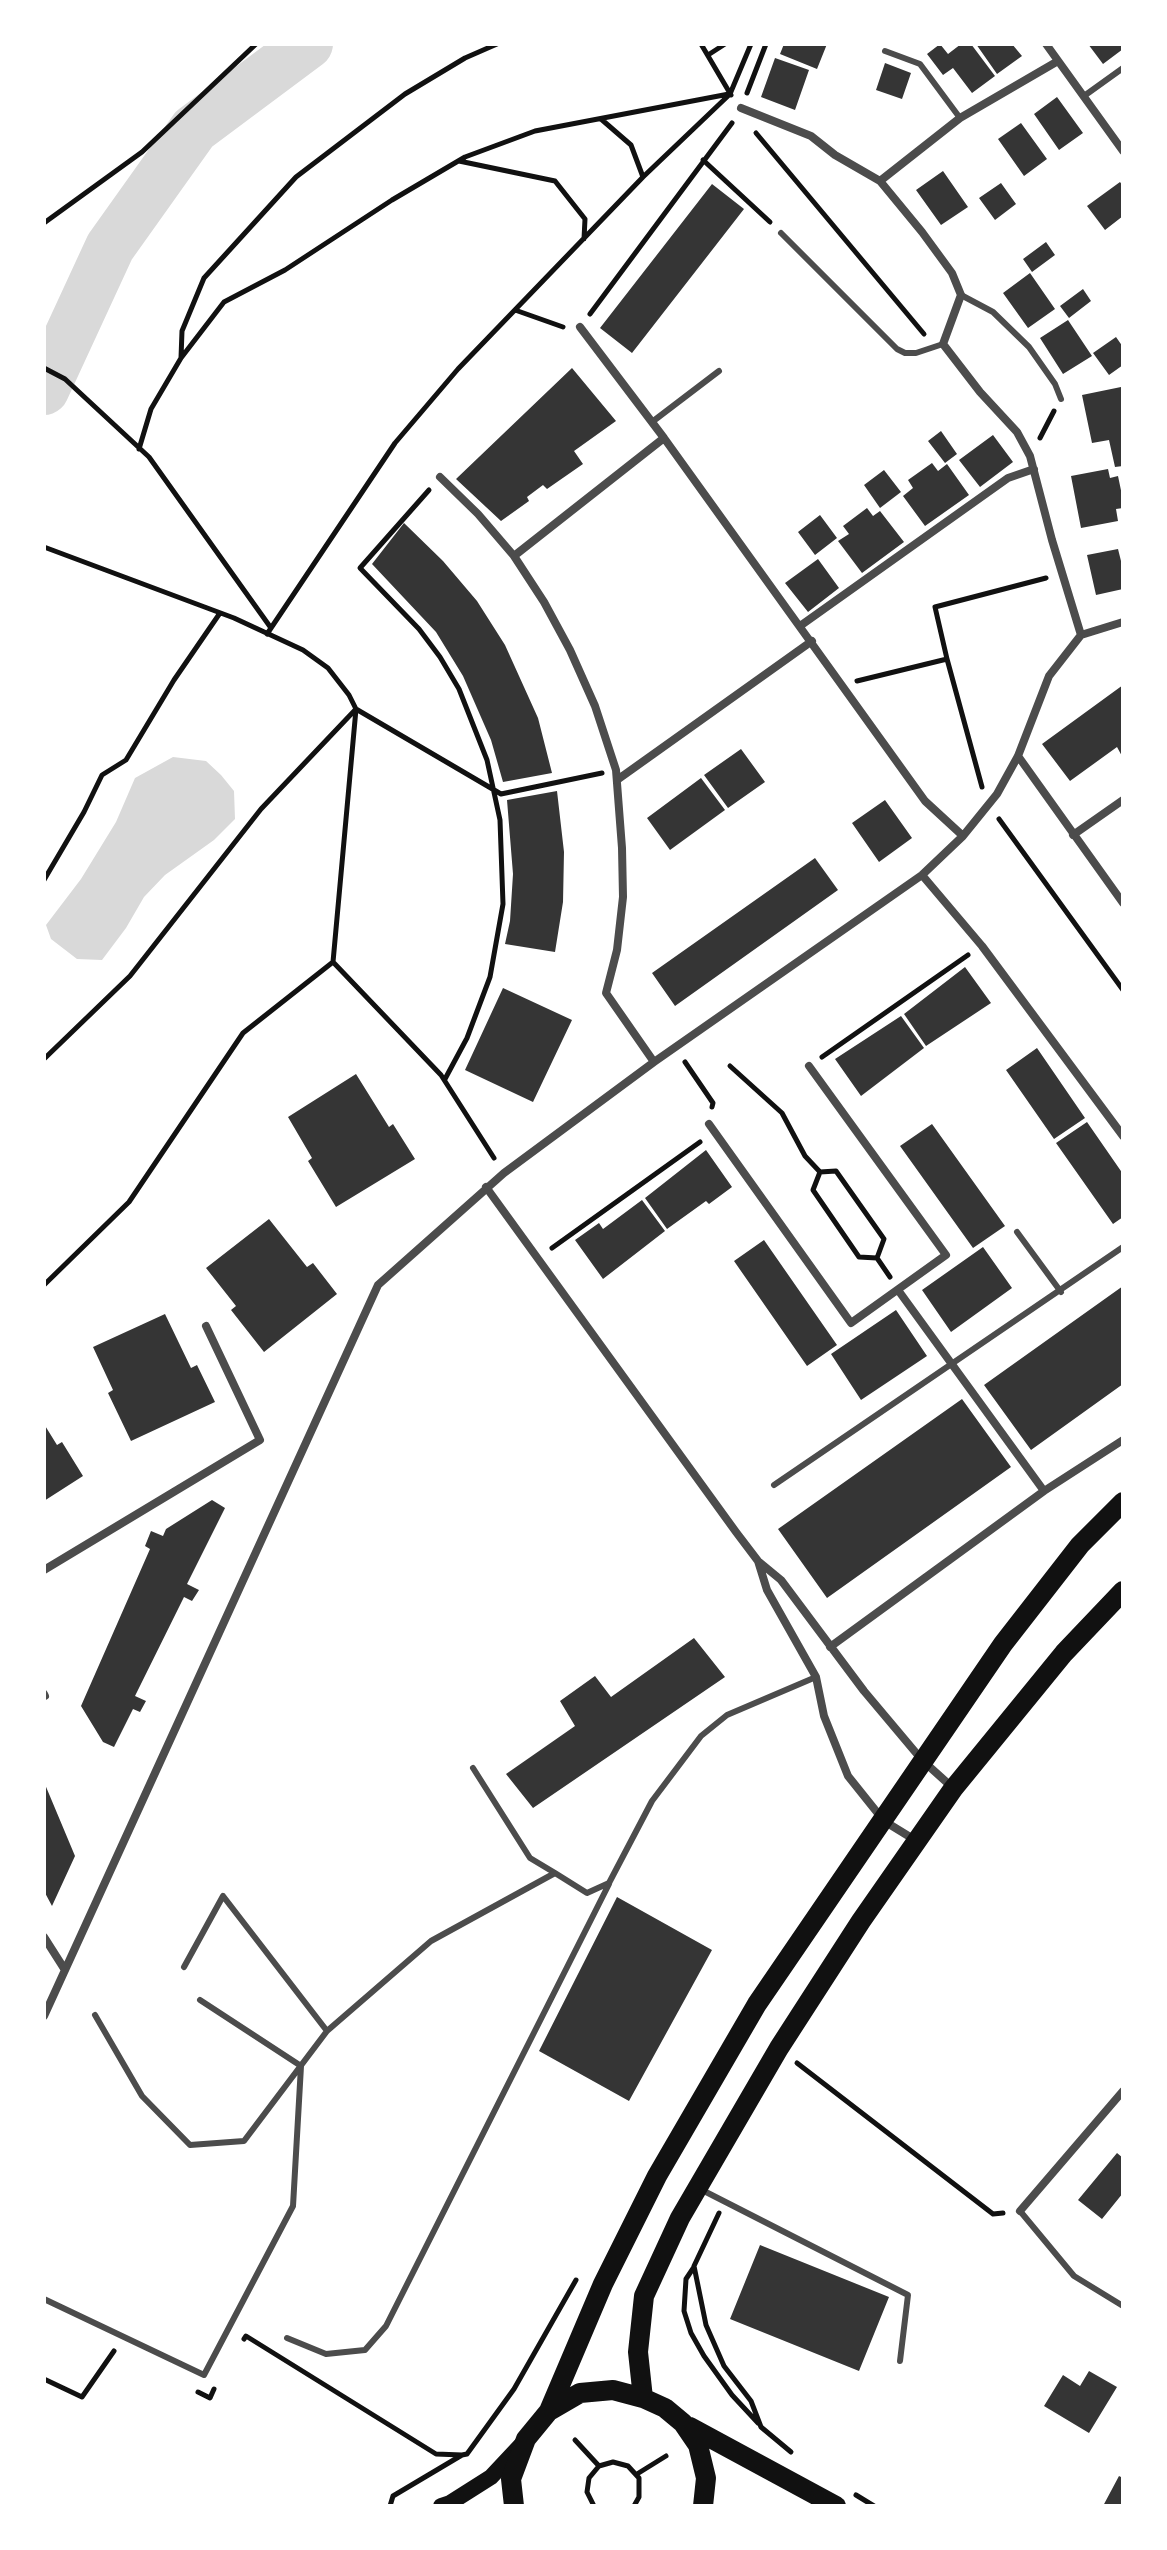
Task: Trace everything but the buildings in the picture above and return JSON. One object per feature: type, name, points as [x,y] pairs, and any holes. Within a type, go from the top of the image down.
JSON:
[{"type":"main road","points":[[441,2506],[491,2477],[549,2411],[603,2284],[657,2176],[757,2004],[1003,1644],[1080,1545],[1123,1502]]},
{"type":"main road","points":[[643,2398],[638,2352],[644,2296],[680,2218],[779,2048],[953,1789],[1064,1653],[1123,1591]]},
{"type":"main road","points":[[549,2411],[580,2393],[613,2390],[643,2398],[665,2408],[683,2423],[844,2499]]},
{"type":"main road","points":[[683,2423],[698,2445],[706,2478],[703,2506]]},
{"type":"main road","points":[[514,2506],[511,2479],[526,2439]]},
{"type":"street","points":[[1046,44],[1123,151]]},
{"type":"street","points":[[880,181],[960,118],[1058,61]]},
{"type":"street","points":[[740,111],[811,136],[835,155],[880,181],[952,273],[961,295],[943,344],[980,392],[1017,432],[1030,456],[1081,635]]},
{"type":"street","points":[[578,330],[664,438],[925,801],[963,836]]},
{"type":"street","points":[[514,556],[664,438]]},
{"type":"street","points":[[800,626],[1008,478],[1034,469]]},
{"type":"street","points":[[440,477],[478,514],[514,556],[570,650],[595,706],[617,775],[623,897],[617,950],[606,993],[654,1062]]},
{"type":"street","points":[[44,2016],[378,1285],[504,1173],[675,1047],[922,875],[987,808],[1018,756],[1049,676],[1081,635],[1123,622]]},
{"type":"street","points":[[617,775],[812,641]]},
{"type":"street","points":[[1018,756],[1123,903]]},
{"type":"street","points":[[1073,835],[1123,800]]},
{"type":"street","points":[[922,875],[982,946],[1123,1136]]},
{"type":"street","points":[[712,1128],[851,1323],[946,1255],[809,1066]]},
{"type":"street","points":[[486,1187],[758,1561],[781,1580],[830,1647],[922,1760],[953,1789]]},
{"type":"street","points":[[898,1290],[1044,1491]]},
{"type":"street","points":[[44,1570],[260,1440],[206,1326]]},
{"type":"street","points":[[830,1647],[1044,1491],[1123,1440]]},
{"type":"street","points":[[758,1561],[767,1590],[816,1677],[824,1716],[848,1776],[884,1821],[916,1841]]},
{"type":"street","points":[[44,1937],[65,1970]]},
{"type":"street","points":[[1020,2211],[1123,2091]]},
{"type":"lane","points":[[885,51],[920,64],[960,118]]},
{"type":"lane","points":[[1084,96],[1123,68]]},
{"type":"lane","points":[[781,233],[897,349],[916,353],[943,344]]},
{"type":"lane","points":[[961,295],[993,312],[1029,347],[1055,384],[1061,399]]},
{"type":"lane","points":[[652,422],[719,371]]},
{"type":"lane","points":[[1017,1232],[1061,1292]]},
{"type":"lane","points":[[774,1485],[1123,1247]]},
{"type":"lane","points":[[287,2338],[326,2354],[365,2350],[386,2326],[652,1801],[701,1736],[727,1715],[816,1677]]},
{"type":"lane","points":[[473,1768],[530,1858],[587,1893],[609,1883]]},
{"type":"lane","points":[[95,2015],[142,2096],[190,2145],[244,2141],[327,2031],[431,1941],[555,1873]]},
{"type":"lane","points":[[184,1967],[223,1896],[327,2031]]},
{"type":"lane","points":[[200,2000],[301,2066]]},
{"type":"lane","points":[[44,2299],[204,2375],[293,2206],[301,2066]]},
{"type":"lane","points":[[698,2188],[908,2295],[900,2361]]},
{"type":"lane","points":[[1020,2211],[1074,2276],[1123,2306]]},
{"type":"path","points":[[44,223],[142,152],[256,44]]},
{"type":"path","points":[[181,358],[182,331],[204,278],[296,177],[405,94],[465,58],[497,44]]},
{"type":"path","points":[[701,44],[730,94]]},
{"type":"path","points":[[708,55],[725,44]]},
{"type":"path","points":[[269,631],[395,443],[458,369],[643,177],[730,94],[751,44]]},
{"type":"path","points":[[515,310],[578,330],[740,111],[766,44]]},
{"type":"path","points":[[139,449],[151,409],[181,358],[224,302],[285,270],[392,200],[458,161],[535,131],[730,94]]},
{"type":"path","points":[[740,111],[922,333],[943,344]]},
{"type":"path","points":[[601,119],[631,145],[643,177]]},
{"type":"path","points":[[703,160],[781,233]]},
{"type":"path","points":[[458,161],[555,181],[585,219],[584,239]]},
{"type":"path","points":[[44,368],[65,379],[149,457],[269,631]]},
{"type":"path","points":[[1030,456],[1061,399]]},
{"type":"path","points":[[440,477],[360,568],[419,629],[440,657],[473,721],[495,790],[503,860],[503,904],[496,945],[490,977],[480,1005],[467,1038],[444,1080]]},
{"type":"path","points":[[44,547],[269,631],[319,659],[338,679],[356,709],[501,794],[617,775]]},
{"type":"path","points":[[1062,574],[935,607],[987,808],[1005,825],[1123,990]]},
{"type":"path","points":[[44,880],[102,775],[126,760],[174,680],[221,613]]},
{"type":"path","points":[[842,685],[947,659]]},
{"type":"path","points":[[44,1285],[129,1202],[243,1033],[333,962],[356,709]]},
{"type":"path","points":[[44,1059],[130,976],[261,809],[356,709]]},
{"type":"path","points":[[809,1066],[982,946]]},
{"type":"path","points":[[333,962],[444,1080],[504,1173]]},
{"type":"path","points":[[538,1258],[712,1128],[713,1103],[675,1047]]},
{"type":"path","points":[[730,1066],[782,1113],[805,1156],[820,1172]]},
{"type":"path","points":[[820,1172],[836,1171],[884,1239],[877,1258]]},
{"type":"path","points":[[820,1172],[813,1190],[859,1257],[877,1258]]},
{"type":"path","points":[[877,1258],[898,1290]]},
{"type":"path","points":[[779,2048],[993,2214],[1020,2211]]},
{"type":"path","points":[[724,2201],[686,2279],[684,2311],[691,2333],[704,2356],[732,2395],[761,2427],[799,2457]]},
{"type":"path","points":[[694,2266],[706,2325],[724,2366],[751,2401],[761,2427]]},
{"type":"path","points":[[390,2506],[393,2496],[467,2454],[506,2401],[583,2267]]},
{"type":"path","points":[[239,2348],[246,2336],[436,2454],[462,2455]]},
{"type":"path","points":[[44,2379],[82,2397],[114,2351],[128,2357]]},
{"type":"path","points":[[196,2391],[210,2398],[217,2385]]},
{"type":"path","points":[[575,2440],[599,2466]]},
{"type":"path","points":[[637,2474],[666,2456]]},
{"type":"path","points":[[594,2506],[587,2487],[592,2473],[610,2462],[622,2463],[637,2474],[641,2488],[635,2506]]},
{"type":"path","points":[[844,2499],[874,2506]]},
{"type":"shaded area","points":[[173,757],[206,761],[221,775],[234,791],[235,819],[214,840],[165,875],[144,897],[102,960],[77,959],[51,939],[46,925],[81,879],[116,822],[135,778]]},
{"type":"waterway","points":[[44,390],[110,247],[194,129],[308,44]]}]
